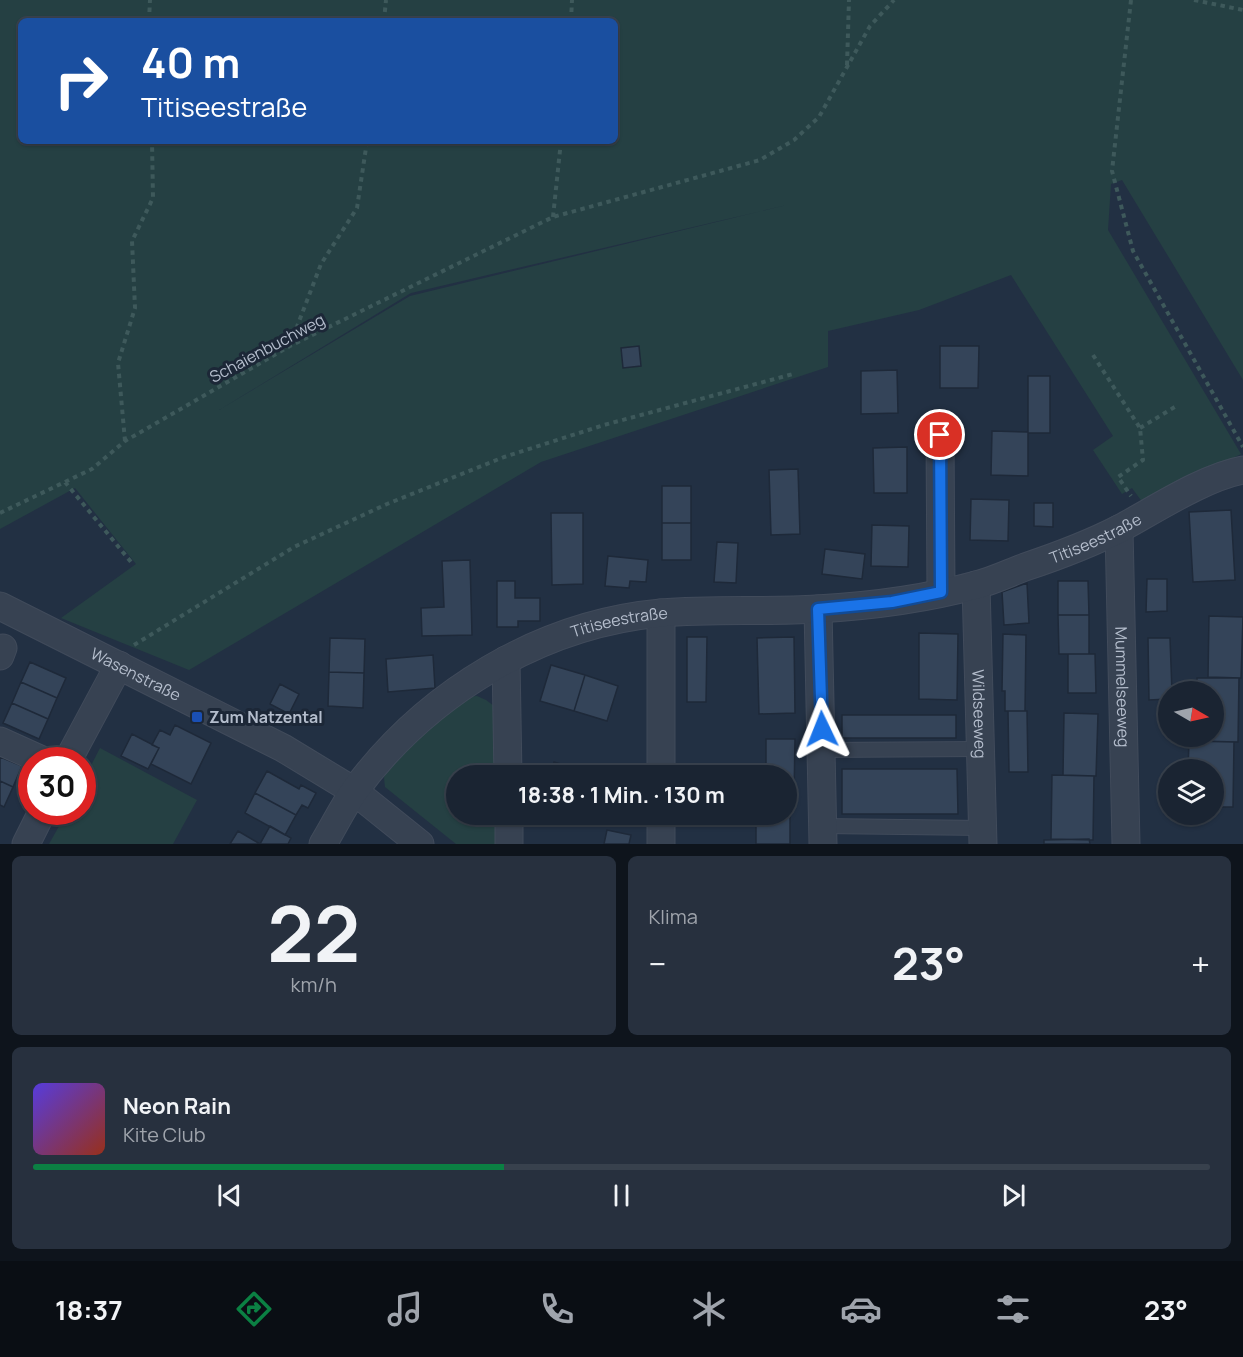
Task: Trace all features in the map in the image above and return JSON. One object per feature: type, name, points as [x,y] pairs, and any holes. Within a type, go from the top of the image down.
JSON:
[{"type":"street","points":[[940,435],[941,592]]},
{"type":"street","name":"Titiseestraße","points":[[323,844],[354,791],[387,752],[424,716],[462,687],[506,660],[552,638],[606,622],[661,613],[818,609],[892,602],[976,585],[1079,548],[1189,491],[1235,471],[1243,470]]},
{"type":"street","name":"Mummelseeweg","points":[[1119,529],[1126,844]]},
{"type":"street","name":"Wildseeweg","points":[[976,585],[982,836]]},
{"type":"street","name":"Wasenstraße","points":[[0,606],[124,657],[354,791],[420,844]]},
{"type":"street","points":[[818,609],[823,835]]},
{"type":"street","points":[[661,613],[661,765]]},
{"type":"street","points":[[75,747],[124,657]]},
{"type":"street","points":[[506,660],[508,765]]},
{"type":"street","points":[[0,741],[18,749]]},
{"type":"street","points":[[26,844],[36,825]]},
{"type":"street","points":[[508,825],[509,844]]},
{"type":"street","points":[[661,825],[661,844]]},
{"type":"lane","points":[[822,750],[980,749]]},
{"type":"lane","points":[[823,835],[982,836]]},
{"type":"path","points":[[149,18],[150,0]]},
{"type":"path","points":[[384,18],[386,0]]},
{"type":"path","points":[[571,18],[572,0]]},
{"type":"path","points":[[847,68],[849,0]]},
{"type":"path","name":"Schaienbuchweg","points":[[0,513],[92,469],[125,441],[290,346],[553,217],[760,160],[794,140],[819,117],[870,26],[894,0]]},
{"type":"path","points":[[1131,0],[1112,171],[1132,251],[1243,447]]},
{"type":"path","points":[[1194,0],[1243,10]]},
{"type":"path","points":[[125,441],[118,363],[135,308],[132,241],[153,198],[152,144]]},
{"type":"path","points":[[290,346],[321,264],[357,208],[367,144]]},
{"type":"path","points":[[553,217],[561,144]]},
{"type":"path","points":[[1093,355],[1140,428],[1143,460],[1118,477],[1131,496]]},
{"type":"path","points":[[124,657],[294,547],[387,504],[504,457],[582,432],[793,374]]},
{"type":"path","points":[[1140,428],[1178,405]]},
{"type":"path","points":[[65,482],[131,562]]},
{"type":"green space","points":[[0,0],[1243,0],[1243,380],[1122,180],[1111,184],[1108,230],[1241,454],[1143,503],[1132,488],[1122,494],[1093,450],[1113,436],[1011,275],[919,310],[828,331],[828,367],[541,462],[189,670],[61,618],[136,564],[75,488],[0,529]],"holes":[[[787,205],[410,296],[219,410],[411,293]]]},
{"type":"green space","points":[[477,696],[494,706],[498,765],[446,765],[446,825],[499,825],[495,844],[456,844],[385,787],[384,778],[387,766],[466,697]]},
{"type":"green space","points":[[100,748],[197,800],[173,844],[49,844],[60,825],[96,825],[96,756]]},
{"type":"building","points":[[639,346],[641,366],[623,368],[621,348]]},
{"type":"building","points":[[940,346],[979,346],[978,388],[940,388]]},
{"type":"building","points":[[897,370],[898,413],[861,414],[861,371]]},
{"type":"building","points":[[1028,376],[1050,376],[1050,433],[1028,433]]},
{"type":"building","points":[[992,431],[1028,432],[1028,476],[991,475]]},
{"type":"building","points":[[907,447],[907,493],[874,493],[873,448]]},
{"type":"building","points":[[798,469],[800,534],[771,535],[769,470]]},
{"type":"building","points":[[662,486],[691,486],[691,523],[662,523]]},
{"type":"building","points":[[971,499],[1009,500],[1008,541],[970,540]]},
{"type":"building","points":[[1034,503],[1053,503],[1053,527],[1034,526]]},
{"type":"building","points":[[1231,510],[1235,580],[1193,582],[1189,512]]},
{"type":"building","points":[[551,513],[583,513],[583,584],[552,585]]},
{"type":"building","points":[[662,523],[691,523],[691,560],[662,560]]},
{"type":"building","points":[[872,525],[909,526],[908,567],[871,566]]},
{"type":"building","points":[[717,542],[738,543],[736,583],[714,582]]},
{"type":"building","points":[[825,549],[865,554],[862,579],[822,574]]},
{"type":"building","points":[[608,556],[648,560],[646,582],[630,581],[629,588],[605,586]]},
{"type":"building","points":[[470,560],[472,635],[422,636],[421,608],[444,607],[442,561]]},
{"type":"building","points":[[1147,579],[1167,579],[1167,611],[1146,612]]},
{"type":"building","points":[[497,581],[515,581],[515,598],[540,598],[540,621],[518,621],[518,627],[497,627]]},
{"type":"building","points":[[1058,581],[1088,581],[1089,615],[1058,615]]},
{"type":"building","points":[[1027,583],[1029,623],[1004,625],[1002,592]]},
{"type":"building","points":[[1058,615],[1089,615],[1089,654],[1059,654]]},
{"type":"building","points":[[1209,616],[1243,617],[1241,678],[1208,677]]},
{"type":"building","points":[[919,633],[958,634],[957,700],[919,699]]},
{"type":"building","points":[[1003,634],[1026,635],[1025,711],[1005,711],[1005,691],[1002,691]]},
{"type":"building","points":[[687,637],[707,637],[706,702],[687,702]]},
{"type":"building","points":[[794,637],[795,713],[759,714],[757,638]]},
{"type":"building","points":[[330,638],[365,639],[364,673],[329,672]]},
{"type":"building","points":[[1148,638],[1170,638],[1172,681],[1158,681],[1158,700],[1149,700]]},
{"type":"building","points":[[1068,654],[1095,654],[1096,693],[1068,693]]},
{"type":"building","points":[[433,655],[435,688],[388,692],[386,659]]},
{"type":"building","points":[[30,662],[66,678],[57,698],[21,682]]},
{"type":"building","points":[[551,665],[585,675],[574,711],[540,701]]},
{"type":"building","points":[[329,672],[364,673],[363,708],[328,706]]},
{"type":"building","points":[[585,675],[618,686],[607,721],[574,711]]},
{"type":"building","points":[[1197,678],[1239,678],[1238,742],[1224,742],[1224,681],[1197,681]]},
{"type":"building","points":[[21,682],[57,698],[48,719],[12,703]]},
{"type":"building","points":[[280,684],[299,694],[289,714],[270,704]]},
{"type":"building","points":[[12,703],[48,719],[39,739],[3,723]]},
{"type":"building","points":[[1008,711],[1027,711],[1028,772],[1009,772]]},
{"type":"building","points":[[1064,713],[1098,714],[1096,776],[1063,775]]},
{"type":"building","points":[[842,715],[956,715],[956,738],[842,738]]},
{"type":"building","points":[[175,725],[211,743],[191,784],[151,764],[159,748],[152,745],[160,730],[170,735]]},
{"type":"building","points":[[132,734],[159,748],[148,769],[121,756]]},
{"type":"building","points":[[766,739],[795,739],[795,765],[766,765]]},
{"type":"building","points":[[1224,742],[1234,742],[1233,807],[1224,807],[1224,759],[1188,759],[1189,747],[1224,747]]},
{"type":"building","points":[[0,757],[18,764],[18,775],[13,787],[0,781]]},
{"type":"building","points":[[842,769],[957,769],[958,814],[842,814]]},
{"type":"building","points":[[267,771],[299,789],[301,785],[316,793],[308,808],[302,805],[296,815],[255,793]]},
{"type":"building","points":[[1052,775],[1094,776],[1093,840],[1051,839]]},
{"type":"building","points":[[0,781],[13,787],[4,807],[0,805]]},
{"type":"building","points":[[255,793],[296,815],[285,835],[245,813]]},
{"type":"building","points":[[756,825],[790,825],[790,844],[756,844]]},
{"type":"building","points":[[270,826],[291,838],[288,844],[260,844]]},
{"type":"building","points":[[607,830],[631,835],[629,844],[604,844]]},
{"type":"building","points":[[238,831],[260,844],[230,844]]},
{"type":"building","points":[[1089,839],[1090,844],[1044,844],[1044,840]]},
{"type":"place","name":"Zum Natzental","points":[[197,717]]},
{"type":"route","points":[[822,729],[818,609],[892,602],[941,592],[940,435]]}]
